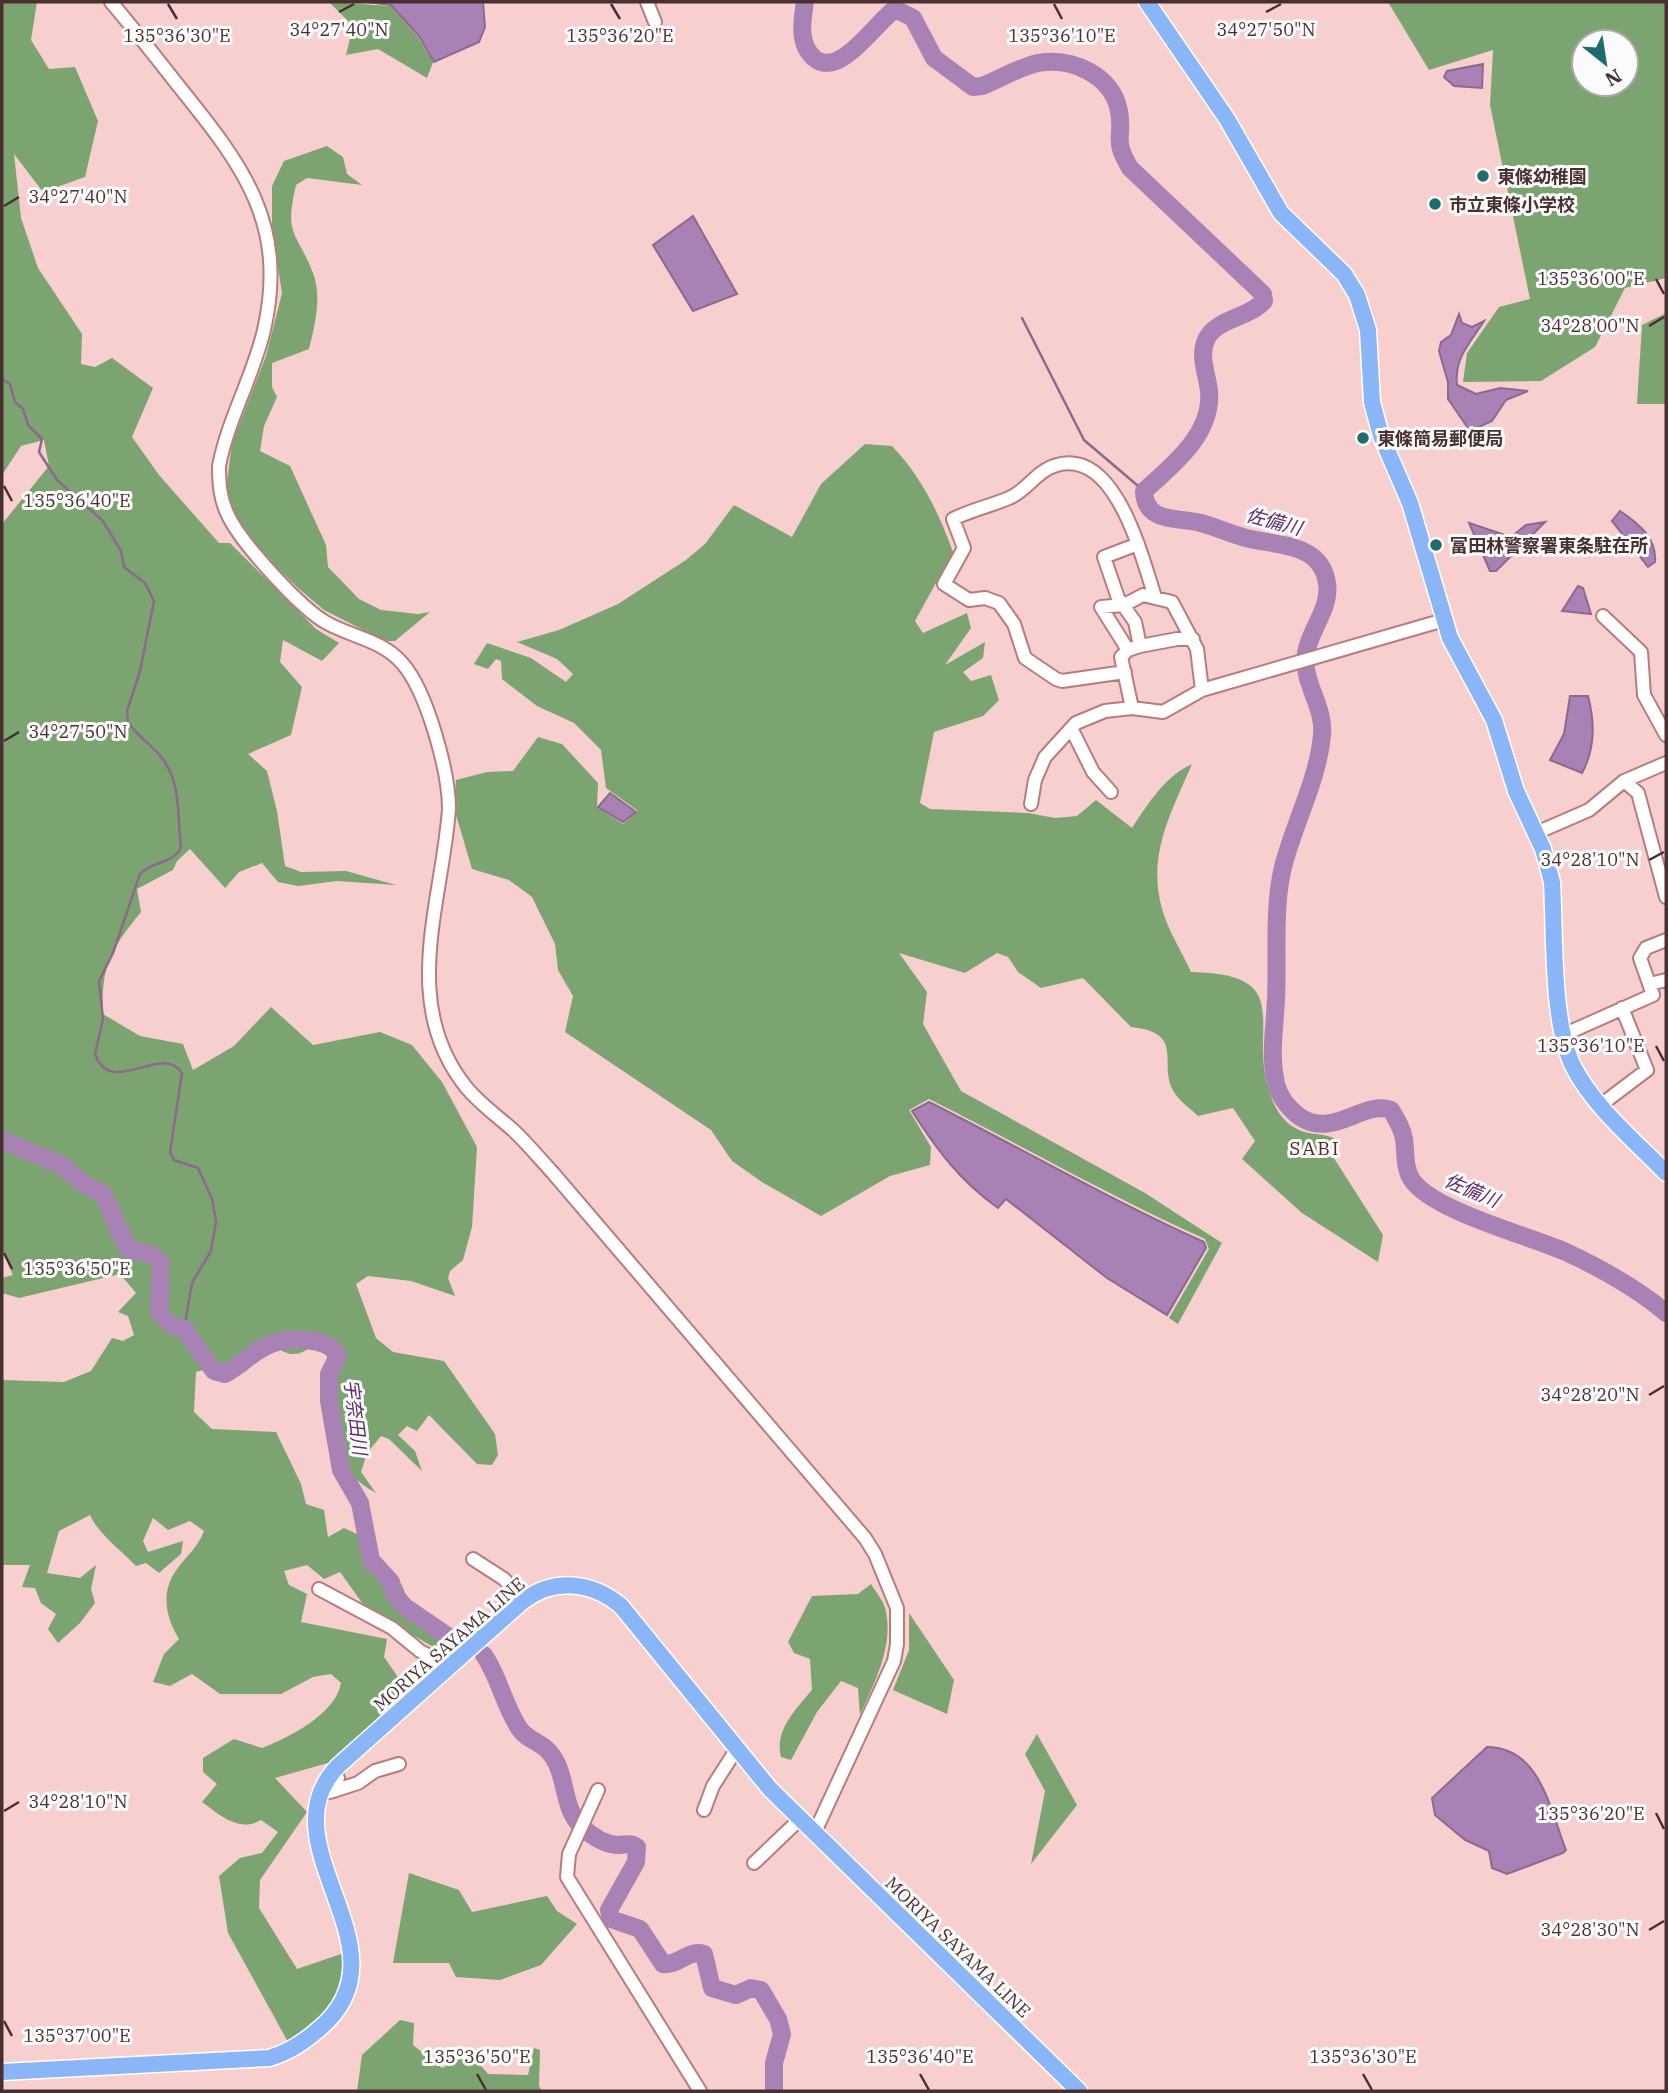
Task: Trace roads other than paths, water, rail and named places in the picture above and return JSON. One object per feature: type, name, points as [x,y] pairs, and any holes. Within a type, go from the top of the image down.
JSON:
[{"type":"main road","points":[[1147,2],[1227,119],[1281,213],[1344,274],[1357,295],[1368,330],[1370,384],[1376,418],[1410,503],[1444,620],[1460,658],[1494,720],[1516,791],[1536,833],[1552,882],[1563,1035],[1574,1068],[1602,1104],[1666,1173]]},
{"type":"main road","name":"MORIYA SAYAMA LINE","points":[[2,2072],[269,2058],[293,2048],[323,2025],[343,2000],[352,1966],[348,1931],[316,1832],[320,1793],[333,1771],[523,1601],[548,1587],[566,1585],[588,1588],[614,1600],[631,1616],[736,1750],[814,1834],[1079,2091]]},
{"type":"street","points":[[111,2],[231,152],[246,176],[261,213],[270,271],[267,313],[260,347],[222,448],[219,485],[227,514],[243,539],[315,615],[373,642],[402,663],[421,696],[442,757],[449,792],[448,817],[427,982],[431,1016],[444,1051],[468,1090],[515,1132],[553,1173],[865,1538],[876,1554],[894,1600],[899,1626],[894,1661],[814,1834]]},
{"type":"street","points":[[647,2],[654,22]]},
{"type":"street","points":[[1125,672],[1062,681],[1025,658],[1014,624],[999,603],[985,598],[969,600],[944,584],[964,548],[953,519],[1009,498],[1040,473],[1055,465],[1065,463],[1097,474],[1121,504],[1138,544],[1155,597]]},
{"type":"street","points":[[1134,648],[1135,622],[1118,598],[1104,557],[1138,544]]},
{"type":"street","points":[[1134,648],[1101,607],[1124,605],[1143,595],[1172,602],[1193,639],[1200,663],[1202,690]]},
{"type":"street","points":[[1603,616],[1641,652],[1644,695],[1666,735]]},
{"type":"street","points":[[1031,804],[1035,780],[1045,757],[1072,728],[1105,711],[1132,708],[1136,711],[1163,712],[1202,690],[1444,620]]},
{"type":"street","points":[[1132,708],[1121,657],[1134,648],[1177,639],[1193,639]]},
{"type":"street","points":[[1072,728],[1093,772],[1111,792]]},
{"type":"street","points":[[1536,833],[1589,810],[1624,781],[1666,763]]},
{"type":"street","points":[[1624,781],[1636,789],[1640,800],[1666,897]]},
{"type":"street","points":[[1563,1035],[1653,995],[1640,958],[1641,952],[1666,940]]},
{"type":"street","points":[[1650,984],[1666,980]]},
{"type":"street","points":[[1602,1104],[1647,1070],[1622,1008]]},
{"type":"street","points":[[472,1559],[504,1578],[523,1601]]},
{"type":"street","points":[[319,1589],[392,1628],[419,1651],[448,1666]]},
{"type":"street","points":[[704,1810],[713,1786],[736,1750]]},
{"type":"street","points":[[333,1771],[338,1777],[330,1792],[358,1783],[374,1771],[399,1764]]},
{"type":"street","points":[[598,1790],[569,1854],[567,1877],[700,2091]]},
{"type":"street","points":[[754,1863],[800,1819]]},
{"type":"waterway","name":"佐備川","points":[[805,2],[802,32],[805,46],[814,58],[824,63],[846,56],[895,9],[913,18],[934,58],[973,87],[982,86],[1038,63],[1064,63],[1089,71],[1108,87],[1115,98],[1119,111],[1121,150],[1130,168],[1263,294],[1264,301],[1258,307],[1218,326],[1207,338],[1203,357],[1209,407],[1204,421],[1198,435],[1178,460],[1144,491],[1146,502],[1157,514],[1201,523],[1246,538],[1296,548],[1307,553],[1323,570],[1327,583],[1326,601],[1308,644],[1305,663],[1322,724],[1320,752],[1283,867],[1278,899],[1273,1048],[1278,1090],[1291,1109],[1312,1123],[1336,1122],[1380,1108],[1391,1110],[1403,1135],[1409,1175],[1423,1191],[1483,1222],[1579,1258],[1631,1287],[1666,1313]]},
{"type":"waterway","points":[[1022,318],[1084,440],[1144,491]]},
{"type":"waterway","points":[[2,379],[10,384],[15,402],[23,409],[28,425],[42,439],[39,452],[57,480],[103,521],[121,551],[124,567],[145,583],[154,601],[140,671],[127,711],[128,722],[162,758],[173,779],[178,802],[181,848],[172,857],[140,874],[113,953],[99,981],[103,1019],[95,1054],[103,1066],[113,1072],[162,1063],[173,1065],[182,1073],[170,1152],[174,1160],[198,1168],[212,1199],[216,1221],[211,1251],[192,1283],[184,1329]]},
{"type":"waterway","name":"宇奈田川","points":[[2,1140],[61,1165],[85,1185],[103,1194],[128,1249],[153,1255],[161,1263],[159,1312],[171,1325],[184,1329],[214,1371],[225,1374],[259,1350],[279,1342],[308,1340],[333,1350],[338,1356],[329,1374],[329,1401],[341,1470],[360,1503],[371,1560],[391,1582],[394,1594],[405,1607],[449,1637]]},
{"type":"waterway","name":"宇奈田川","points":[[484,1655],[519,1728],[527,1737],[547,1750],[557,1764],[569,1806],[577,1821],[603,1841],[637,1847],[636,1862],[609,1910],[611,1919],[640,1929],[663,1964],[674,1963],[693,1954],[704,1954],[712,1988],[736,1995],[751,1988],[761,1990],[778,2019],[782,2034],[774,2063],[774,2091]]},
{"type":"place","name":"東條幼稚園","points":[[1483,176]]},
{"type":"place","name":"市立東條小学校","points":[[1435,204]]},
{"type":"place","name":"東條簡易郵便局","points":[[1363,438]]},
{"type":"place","name":"富田林警察署東条駐在所","points":[[1436,545]]},
{"type":"district","name":"SABI","points":[[1315,1148]]}]
